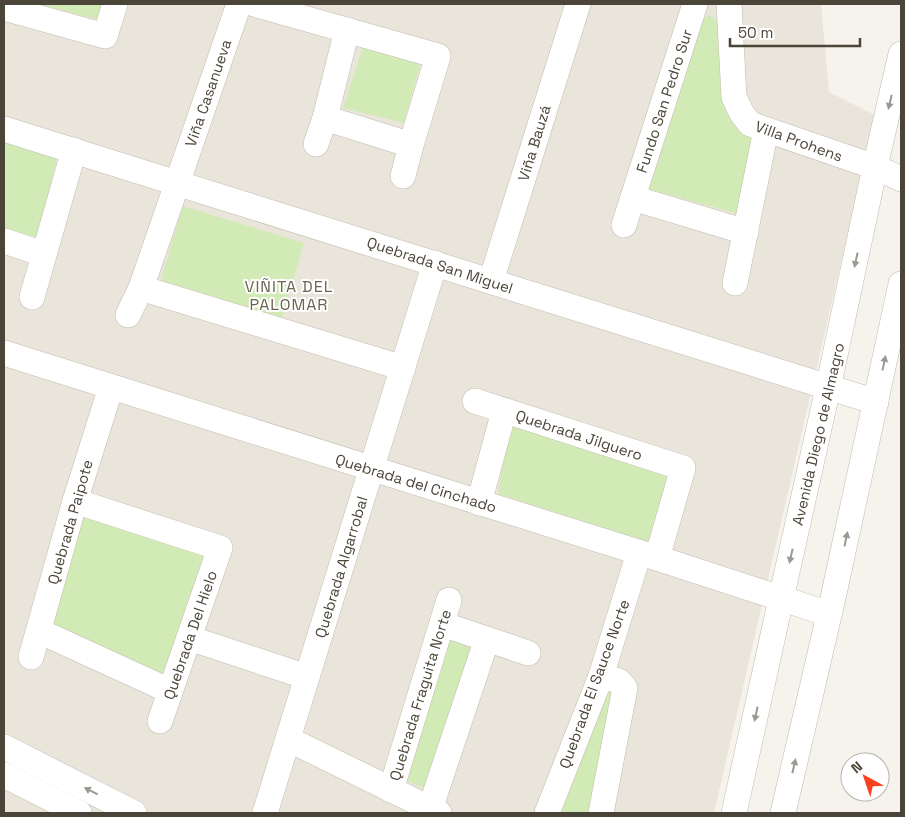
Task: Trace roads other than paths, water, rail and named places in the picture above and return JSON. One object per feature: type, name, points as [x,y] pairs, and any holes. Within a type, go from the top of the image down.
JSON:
[{"type":"street","points":[[4,8],[105,36],[115,4]]},
{"type":"street","name":"Viña Casanueva","points":[[128,315],[141,288],[239,4]]},
{"type":"street","points":[[254,4],[438,56],[402,176]]},
{"type":"street","name":"Viña Bauzá","points":[[491,281],[578,4]]},
{"type":"street","name":"Villa Prohens","points":[[694,7],[704,4],[729,8],[734,97],[741,112],[750,124],[875,167],[901,179]]},
{"type":"street","name":"Fundo San Pedro Sur","points":[[624,225],[694,7]]},
{"type":"street","points":[[316,144],[325,118],[347,30]]},
{"type":"street","name":"Avenida Diego de Almagro","points":[[734,813],[901,54]]},
{"type":"street","points":[[325,118],[410,145]]},
{"type":"street","name":"Quebrada San Miguel","points":[[4,129],[876,402]]},
{"type":"street","points":[[735,282],[766,130]]},
{"type":"street","points":[[32,297],[74,150]]},
{"type":"street","points":[[633,198],[746,232]]},
{"type":"street","points":[[4,241],[44,254]]},
{"type":"street","name":"Quebrada Algarrobal","points":[[265,813],[435,263]]},
{"type":"street","points":[[783,813],[829,614],[901,284]]},
{"type":"street","points":[[141,288],[403,368]]},
{"type":"street","name":"Quebrada del Cinchado","points":[[4,353],[829,614]]},
{"type":"street","name":"Quebrada Paipote","points":[[31,657],[75,501],[111,387]]},
{"type":"street","name":"Quebrada Jilguero","points":[[475,402],[683,468]]},
{"type":"street","points":[[479,503],[504,411]]},
{"type":"street","name":"Quebrada El Sauce Norte","points":[[547,813],[683,468]]},
{"type":"street","name":"Quebrada Del Hielo","points":[[75,501],[220,548],[160,721]]},
{"type":"street","name":"Quebrada Fraguita Norte","points":[[391,790],[449,600]]},
{"type":"street","points":[[442,624],[528,653]]},
{"type":"street","points":[[39,631],[170,691]]},
{"type":"street","points":[[189,638],[307,677]]},
{"type":"street","points":[[288,739],[435,811],[487,639]]},
{"type":"street","points":[[600,676],[619,681],[625,688],[600,813]]},
{"type":"street","points":[[4,747],[134,813]]},
{"type":"street","points":[[4,775],[79,813]]},
{"type":"district","name":"VIÑITA DEL PALOMAR","points":[[289,295]]}]
